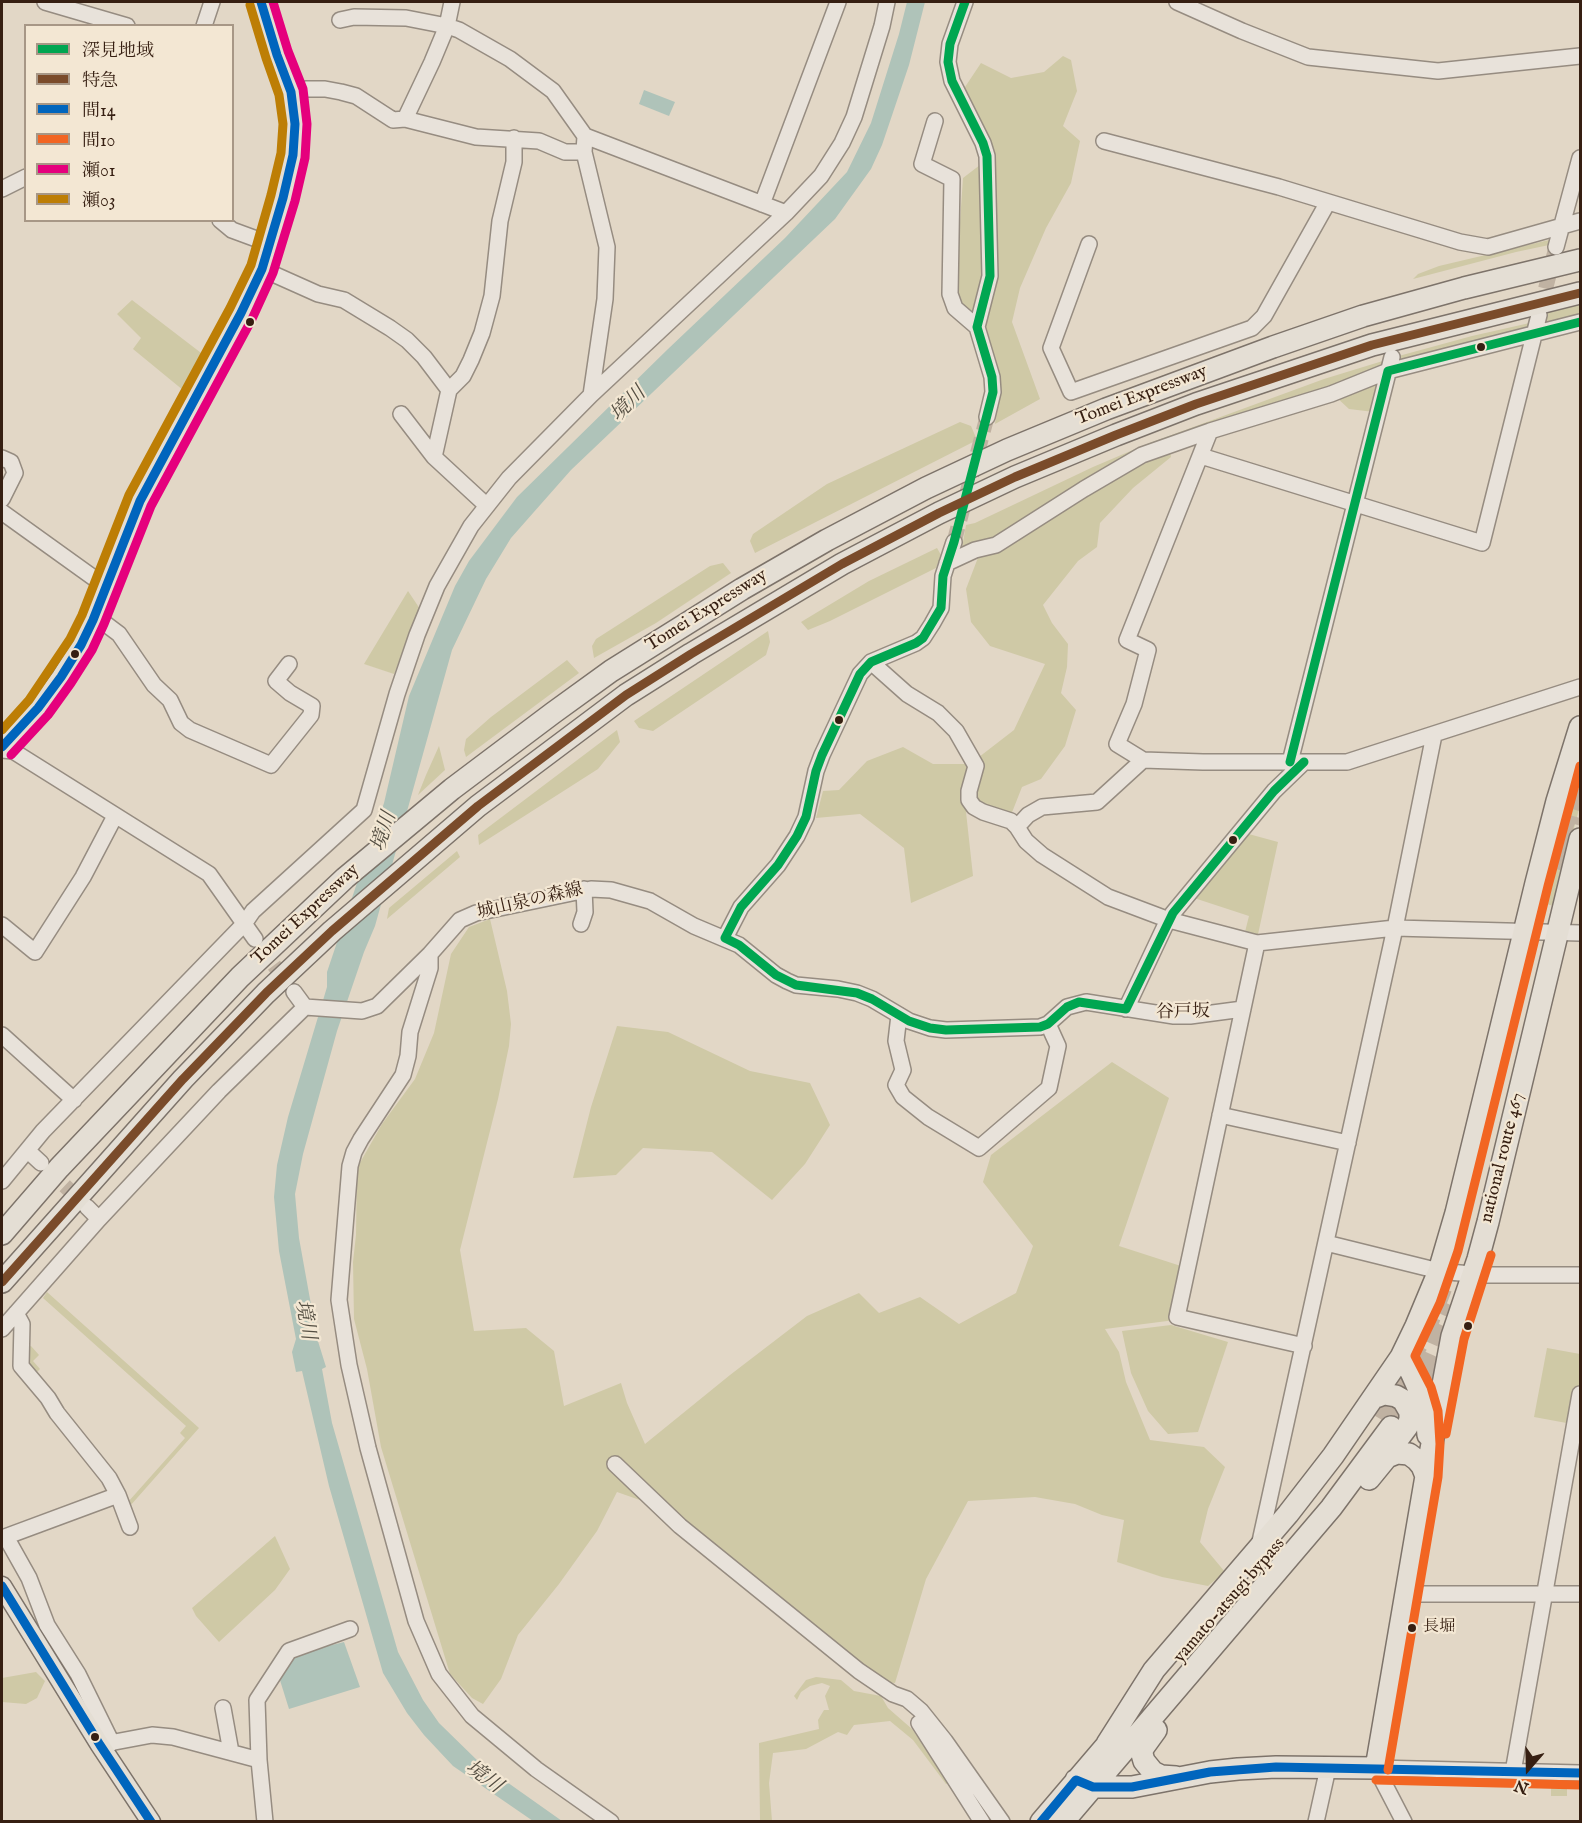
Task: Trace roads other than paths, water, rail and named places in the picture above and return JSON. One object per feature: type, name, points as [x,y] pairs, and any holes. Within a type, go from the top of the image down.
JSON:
[{"type":"highway","name":"Tomei Expressway","points":[[2,1234],[59,1168],[232,985],[345,878],[452,789],[611,671],[742,589],[827,540],[926,488],[1007,450],[1106,409],[1273,346],[1363,316],[1581,261]]},
{"type":"highway","name":"Tomei Expressway","points":[[2,1282],[183,1079],[266,993],[332,931],[478,806],[626,695],[842,564],[939,513],[1015,477],[1196,404],[1372,345],[1581,293]]},
{"type":"highway","points":[[1107,1744],[1154,1670],[1322,1471],[1381,1414],[1406,1365],[1439,1271],[1456,1213],[1557,801],[1581,727]]},
{"type":"highway","name":"national route 467","points":[[1376,1768],[1452,1336],[1488,1222],[1581,839]]},
{"type":"highway","points":[[1406,1365],[1418,1376],[1430,1378],[1442,1372],[1446,1367]]},
{"type":"highway","name":"national route 467","points":[[1406,1365],[1420,1392],[1426,1413],[1428,1443],[1426,1476]]},
{"type":"highway","points":[[1179,1778],[1161,1776],[1147,1767],[1142,1754],[1154,1724],[1326,1533],[1380,1464],[1410,1420],[1403,1400],[1391,1394],[1381,1414]]},
{"type":"highway","name":"yamato-atsugi bypass","points":[[1084,1784],[1154,1724],[1331,1508],[1381,1414]]},
{"type":"highway","name":"yamato-atsugi bypass","points":[[1084,1784],[1107,1744],[1303,1515],[1381,1414]]},
{"type":"highway","points":[[1380,1464],[1391,1455],[1409,1454],[1422,1466],[1426,1476]]},
{"type":"highway","points":[[1041,1821],[1084,1784],[1132,1788],[1238,1769],[1376,1768]]},
{"type":"highway","points":[[1063,1821],[1084,1784]]},
{"type":"main road","points":[[2,749],[38,708],[81,645],[140,501],[262,269],[293,155],[295,124],[291,92],[261,2]]},
{"type":"main road","points":[[2,1586],[106,1744],[151,1821]]},
{"type":"street","points":[[45,2],[87,13],[89,21],[112,24]]},
{"type":"street","points":[[205,24],[212,2]]},
{"type":"street","points":[[405,119],[447,26],[452,2]]},
{"type":"street","points":[[762,204],[838,2]]},
{"type":"street","points":[[2,1181],[44,1131],[244,924],[253,911],[364,810],[397,694],[417,636],[437,586],[457,548],[486,505],[509,478],[591,395],[786,213],[821,176],[842,143],[854,117],[882,26],[887,2]]},
{"type":"street","points":[[966,2],[950,44],[948,62],[952,81],[983,143],[987,156],[990,270],[977,327],[992,376],[993,392],[987,417]]},
{"type":"street","points":[[1177,2],[1308,57],[1411,70],[1438,71],[1581,56]]},
{"type":"street","points":[[340,20],[376,16],[406,18],[447,26],[459,30],[510,59],[553,90],[585,144],[607,247],[605,299],[591,395]]},
{"type":"street","points":[[291,92],[306,89],[341,92],[356,96],[393,120],[405,119],[476,137],[539,141],[565,152],[585,144],[786,213]]},
{"type":"street","points":[[935,121],[922,164],[952,179],[950,294],[955,308],[977,327]]},
{"type":"street","points":[[434,456],[449,390],[463,376],[487,317],[495,275],[500,221],[514,162],[514,138]]},
{"type":"street","points":[[1104,141],[1328,202],[1460,242],[1488,247],[1581,221]]},
{"type":"street","points":[[1556,247],[1581,158]]},
{"type":"street","points":[[2,189],[24,178]]},
{"type":"street","points":[[1089,244],[1051,348],[1071,392],[1252,328],[1264,316],[1328,202]]},
{"type":"street","points":[[222,222],[232,230],[270,244]]},
{"type":"street","points":[[262,269],[318,294],[344,300],[390,328],[424,357],[449,390]]},
{"type":"street","points":[[1201,456],[1482,543],[1539,315]]},
{"type":"street","points":[[947,563],[975,550],[996,545],[1142,455],[1210,431],[1331,394],[1390,364],[1581,322]]},
{"type":"street","points":[[1125,1009],[1169,920],[1297,762],[1355,503],[1390,364]]},
{"type":"street","points":[[401,414],[434,456],[486,505]]},
{"type":"street","points":[[1210,431],[1127,640],[1148,650],[1134,704],[1117,744],[1143,760],[1347,762],[1581,687]]},
{"type":"street","points":[[2,458],[11,462],[15,473],[2,499]]},
{"type":"street","points":[[2,512],[105,586]]},
{"type":"street","points":[[899,1015],[896,1041],[903,1070],[896,1085],[903,1097],[928,1117],[979,1148],[1049,1088],[1058,1046],[1048,1024],[1040,1027],[930,1028],[857,993],[838,988],[796,985],[776,975],[739,945],[725,938],[741,907],[778,864],[797,836],[806,817],[816,771],[822,755],[860,674],[871,662],[923,638],[941,608],[943,576],[954,542]]},
{"type":"street","points":[[94,616],[119,634],[154,685],[170,700],[181,723],[190,730],[271,765],[311,715],[312,706],[290,693],[276,681],[289,664]]},
{"type":"street","points":[[871,662],[907,694],[938,713],[956,731],[976,766],[969,791],[969,800],[974,807],[1011,821],[1026,841],[1042,855],[1108,897],[1169,920],[1257,943],[1395,928],[1581,933]]},
{"type":"street","points":[[1258,1549],[1395,928],[1434,735]]},
{"type":"street","points":[[2,749],[13,751],[209,874],[255,939]]},
{"type":"street","points":[[1017,827],[1028,815],[1042,807],[1084,805],[1097,802],[1143,760]]},
{"type":"street","points":[[2,925],[35,952],[54,910],[83,877],[115,816]]},
{"type":"street","points":[[581,924],[585,912],[584,889]]},
{"type":"street","name":"城山泉の森線","points":[[305,1007],[362,1011],[377,1006],[430,954],[460,920],[476,913],[584,889],[611,890],[630,894],[650,901],[694,926],[725,938]]},
{"type":"street","points":[[1257,943],[1177,1317],[1304,1346]]},
{"type":"street","points":[[430,954],[430,968],[410,1032],[404,1075],[361,1139],[350,1166],[339,1300],[349,1365],[368,1448],[416,1621],[439,1674],[472,1716],[536,1769],[611,1821]]},
{"type":"street","points":[[2,1329],[99,1219],[219,1091],[305,1007],[294,992]]},
{"type":"street","name":"谷戸坂","points":[[1048,1024],[1067,1007],[1079,1002],[1174,1016],[1243,1009]]},
{"type":"street","points":[[2,1035],[74,1100]]},
{"type":"street","points":[[1220,1115],[1348,1143]]},
{"type":"street","points":[[28,1151],[41,1163]]},
{"type":"street","points":[[87,1207],[99,1219]]},
{"type":"street","points":[[1326,1243],[1439,1271],[1473,1275],[1581,1275]]},
{"type":"street","points":[[16,1313],[22,1324],[21,1366],[109,1478],[130,1527]]},
{"type":"street","points":[[1513,1772],[1578,1428],[1581,1394]]},
{"type":"street","points":[[615,1464],[680,1526],[865,1676],[893,1694],[907,1699],[921,1711],[1002,1821]]},
{"type":"street","points":[[118,1495],[4,1537],[29,1578],[47,1625],[78,1674],[106,1744],[152,1735],[173,1737],[259,1760]]},
{"type":"street","points":[[1406,1594],[1581,1594]]},
{"type":"street","points":[[265,1821],[259,1760],[257,1700],[289,1651],[350,1629]]},
{"type":"street","points":[[893,1694],[918,1720],[982,1821]]},
{"type":"street","points":[[223,1708],[231,1752]]},
{"type":"street","points":[[1316,1821],[1329,1768]]},
{"type":"street","points":[[1404,1821],[1376,1768],[1581,1773]]},
{"type":"water","name":"境川","points":[[907,2],[925,2],[909,65],[882,145],[871,169],[835,219],[571,470],[511,538],[486,579],[452,650],[375,926],[337,1031],[303,1154],[295,1194],[299,1238],[317,1338],[326,1367],[322,1369],[332,1423],[398,1652],[423,1700],[439,1723],[480,1763],[562,1821],[533,1821],[453,1766],[407,1713],[383,1673],[329,1486],[302,1371],[296,1372],[292,1352],[296,1339],[279,1251],[274,1197],[277,1165],[288,1117],[327,987],[327,972],[384,803],[409,696],[455,586],[469,561],[517,497],[785,238],[847,172],[871,123]]},
{"type":"water","points":[[644,90],[675,102],[669,116],[639,104]]},
{"type":"water","points":[[344,1642],[360,1687],[289,1709],[279,1677],[292,1655]]},
{"type":"tunnel","points":[[1540,311],[1556,247]]},
{"type":"tunnel","points":[[954,542],[987,417]]},
{"type":"tunnel","points":[[1550,867],[1580,772]]},
{"type":"tunnel","points":[[1570,855],[1580,818]]},
{"type":"tunnel","points":[[260,947],[289,985]]},
{"type":"tunnel","points":[[48,1170],[85,1205]]},
{"type":"tunnel","points":[[1377,1417],[1424,1333],[1451,1264]]},
{"type":"tunnel","points":[[1391,1427],[1426,1367],[1453,1306]]},
{"type":"place","name":"長堀","points":[[1412,1628]]}]
